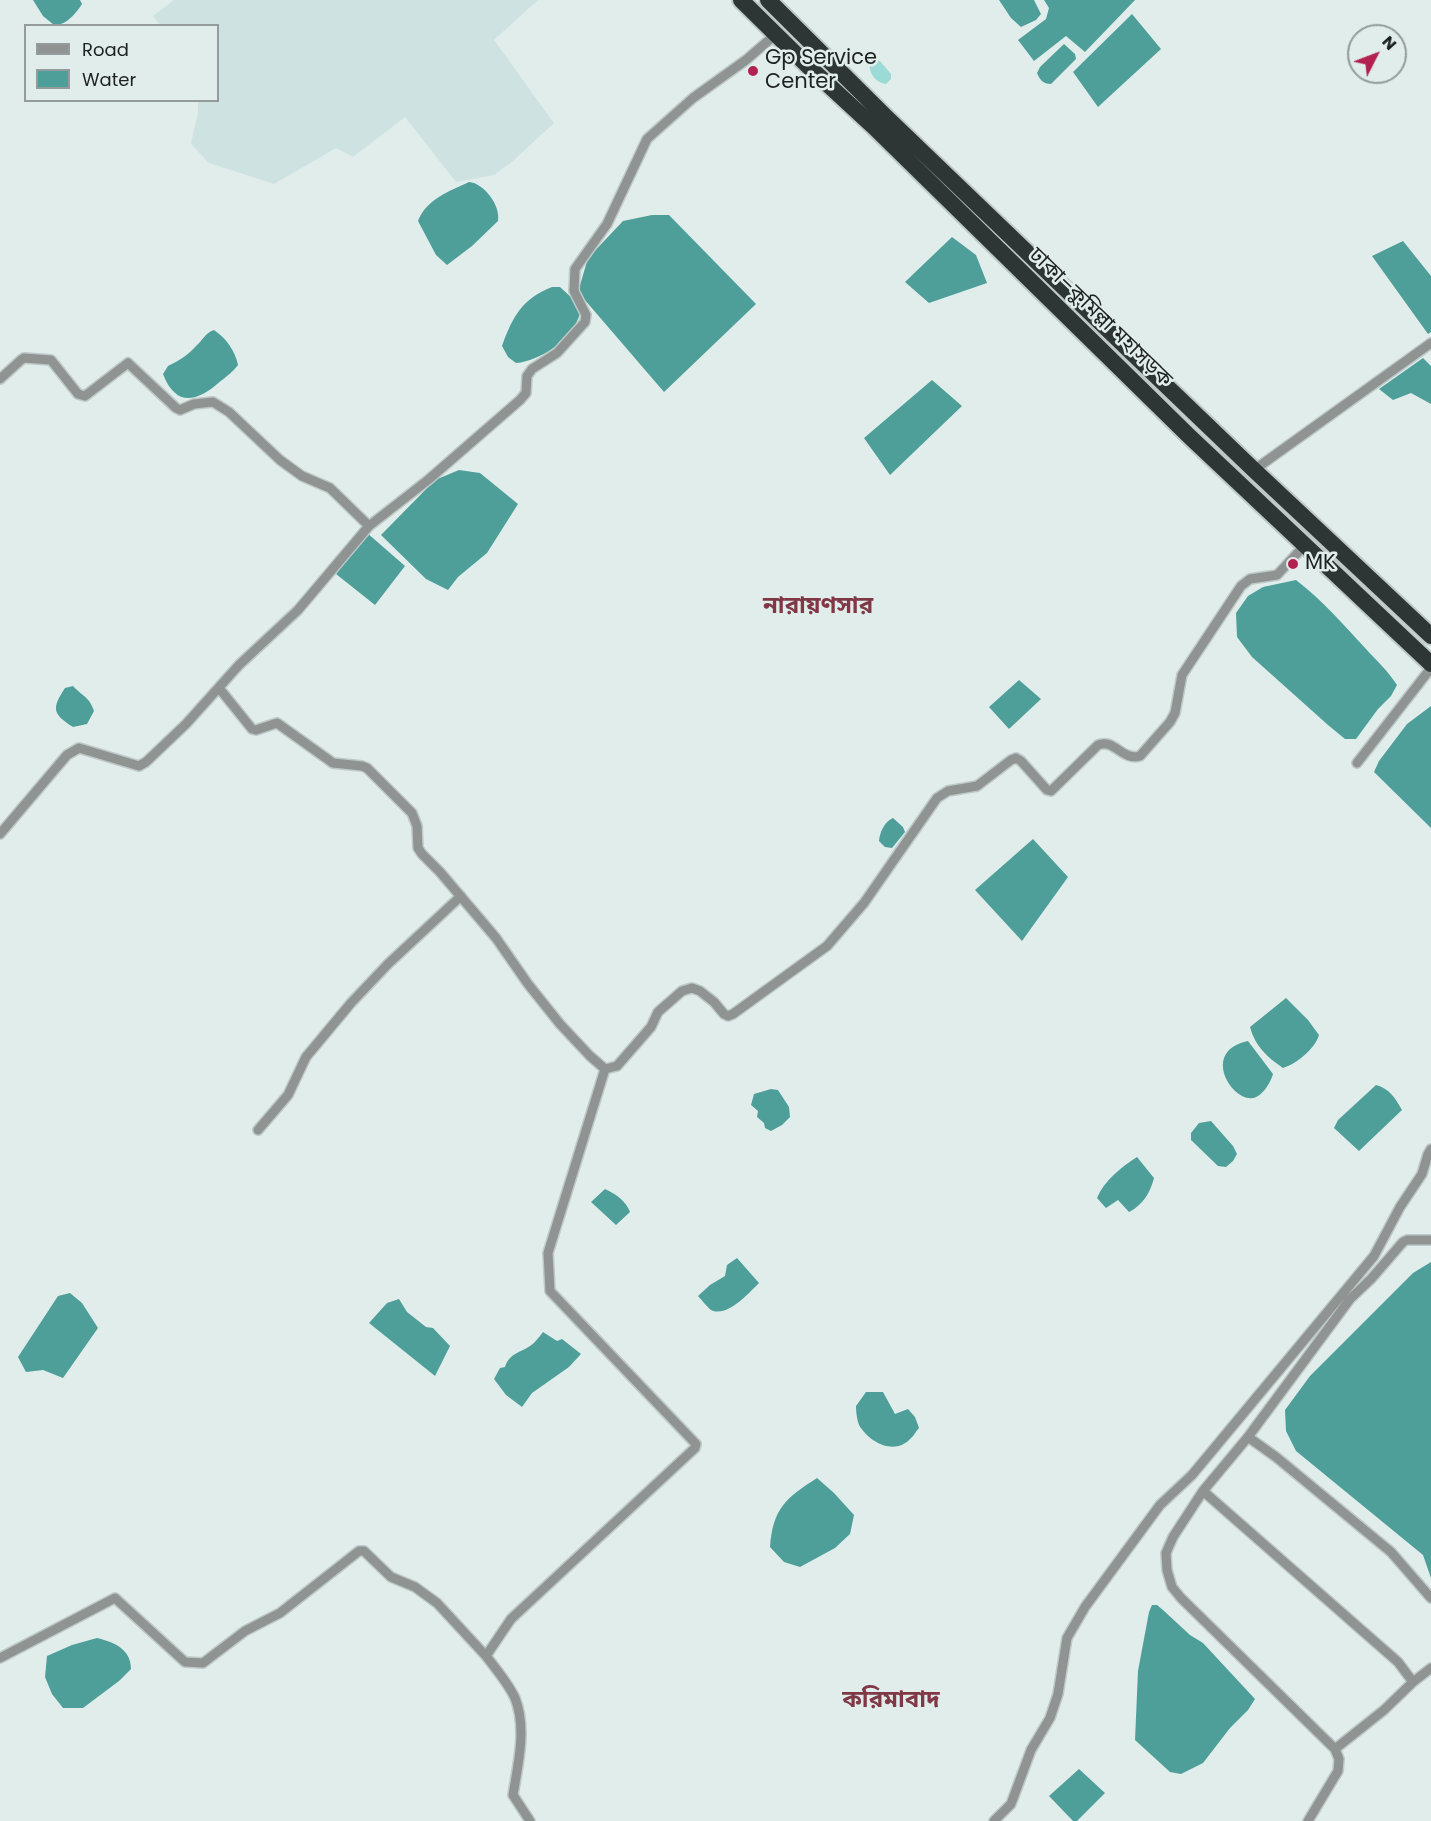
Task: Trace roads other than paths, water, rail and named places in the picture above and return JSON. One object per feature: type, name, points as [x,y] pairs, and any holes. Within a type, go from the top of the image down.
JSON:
[{"type":"highway","name":"ঢাকা–কুমিল্লা মহাসড়ক","points":[[741,0],[776,34],[880,122],[1431,636]]},
{"type":"highway","name":"ঢাকা–কুমিল্লা মহাসড়ক","points":[[768,0],[880,122],[1189,436],[1431,666]]},
{"type":"highway","points":[[1386,621],[1398,606]]},
{"type":"street","points":[[0,834],[67,755],[80,748],[140,766],[146,762],[239,665],[298,610],[369,526],[428,480],[520,400],[526,393],[527,376],[532,369],[557,353],[585,322],[586,315],[574,291],[575,269],[608,224],[647,139],[693,98],[746,60],[776,34]]},
{"type":"street","points":[[1254,470],[1431,343]]},
{"type":"street","points":[[0,379],[24,358],[48,359],[54,362],[78,394],[85,396],[128,363],[180,410],[194,404],[213,402],[229,412],[280,460],[302,476],[330,488],[369,526]]},
{"type":"street","points":[[605,1069],[617,1066],[651,1027],[658,1012],[682,991],[692,988],[700,991],[728,1016],[827,946],[864,903],[942,794],[977,786],[1016,758],[1021,760],[1047,790],[1052,791],[1098,745],[1103,743],[1109,744],[1126,756],[1134,758],[1140,756],[1170,722],[1175,713],[1182,675],[1241,586],[1250,579],[1277,575],[1305,545]]},
{"type":"street","points":[[1357,763],[1431,666]]},
{"type":"street","points":[[219,688],[252,729],[256,730],[277,723],[333,763],[367,768],[412,813],[417,825],[418,848],[496,938],[556,1020],[605,1069]]},
{"type":"street","points":[[258,1130],[288,1095],[306,1058],[351,1003],[388,964],[461,896]]},
{"type":"street","points":[[486,1656],[511,1619],[695,1448],[696,1444],[550,1291],[548,1253],[605,1069]]},
{"type":"street","points":[[994,1821],[1011,1804],[1031,1750],[1050,1718],[1058,1694],[1067,1638],[1085,1607],[1160,1505],[1192,1475],[1374,1256],[1400,1207],[1422,1174],[1431,1149]]},
{"type":"street","points":[[1308,1821],[1338,1771],[1339,1759],[1335,1749],[1186,1604],[1172,1587],[1167,1570],[1167,1553],[1173,1537],[1203,1491],[1248,1437],[1350,1299],[1403,1242],[1431,1240]]},
{"type":"street","points":[[1248,1437],[1276,1457],[1391,1552],[1431,1598]]},
{"type":"street","points":[[1203,1491],[1398,1662],[1413,1682]]},
{"type":"street","points":[[0,1658],[115,1598],[184,1662],[202,1663],[245,1630],[280,1613],[359,1551],[364,1551],[391,1577],[416,1587],[437,1603],[486,1656],[515,1698],[521,1744],[513,1795],[530,1821]]},
{"type":"street","points":[[1335,1749],[1431,1668]]},
{"type":"water","points":[[33,0],[80,0],[82,4],[74,15],[60,24],[53,24],[43,16]]},
{"type":"water","points":[[999,0],[1034,0],[1041,14],[1036,20],[1021,27],[1011,18]]},
{"type":"water","points":[[1044,0],[1135,0],[1085,52],[1066,36],[1034,61],[1018,40],[1046,19],[1049,8]]},
{"type":"water","points":[[1132,14],[1161,49],[1098,107],[1073,72]]},
{"type":"water","points":[[1064,44],[1075,54],[1076,59],[1051,84],[1044,82],[1037,73],[1040,67]]},
{"type":"water","points":[[469,182],[480,186],[490,196],[497,209],[498,221],[472,246],[447,265],[436,255],[418,221],[432,202]]},
{"type":"water","points":[[652,215],[669,215],[756,304],[664,392],[578,292],[588,258],[623,221]]},
{"type":"water","points":[[952,237],[976,255],[987,283],[929,303],[905,282]]},
{"type":"water","points":[[1403,241],[1431,276],[1431,332],[1428,334],[1372,256]]},
{"type":"water","points":[[552,287],[560,287],[573,299],[580,313],[577,322],[555,347],[536,358],[516,363],[508,357],[502,346],[510,326],[526,303]]},
{"type":"water","points":[[214,330],[230,346],[238,365],[208,391],[193,398],[179,396],[173,391],[163,374],[168,366],[187,355]]},
{"type":"water","points":[[1423,358],[1431,366],[1431,404],[1411,393],[1393,400],[1379,389]]},
{"type":"water","points":[[932,380],[962,406],[890,475],[864,438]]},
{"type":"water","points":[[459,470],[480,473],[518,504],[487,553],[458,577],[448,590],[426,579],[381,535],[435,480]]},
{"type":"water","points":[[366,532],[405,566],[375,605],[336,574]]},
{"type":"water","points":[[1296,580],[1332,613],[1397,685],[1391,696],[1378,709],[1356,739],[1345,739],[1328,725],[1252,657],[1237,637],[1236,613],[1248,596],[1263,587]]},
{"type":"water","points":[[1019,680],[1041,699],[1009,729],[989,707]]},
{"type":"water","points":[[73,686],[88,699],[94,711],[87,724],[73,727],[61,718],[56,706],[65,688]]},
{"type":"water","points":[[1431,706],[1431,828],[1374,772],[1379,761],[1407,724]]},
{"type":"water","points":[[893,818],[905,832],[892,848],[885,847],[879,841],[880,834]]},
{"type":"water","points":[[1033,839],[1068,877],[1022,941],[975,890]]},
{"type":"water","points":[[1286,998],[1319,1035],[1314,1046],[1294,1063],[1283,1068],[1262,1050],[1250,1027]]},
{"type":"water","points":[[1248,1041],[1273,1074],[1263,1092],[1253,1098],[1245,1097],[1237,1092],[1225,1075],[1223,1064],[1226,1055],[1234,1046]]},
{"type":"water","points":[[1376,1085],[1388,1091],[1402,1110],[1359,1151],[1334,1128],[1338,1120]]},
{"type":"water","points":[[771,1089],[778,1090],[789,1107],[790,1117],[771,1131],[765,1128],[764,1123],[757,1117],[758,1111],[751,1105],[754,1094]]},
{"type":"water","points":[[1211,1121],[1233,1146],[1237,1154],[1226,1167],[1218,1166],[1191,1140],[1191,1133],[1199,1123]]},
{"type":"water","points":[[1137,1157],[1154,1178],[1148,1194],[1138,1206],[1129,1212],[1118,1200],[1106,1208],[1097,1198],[1100,1192],[1114,1175]]},
{"type":"water","points":[[605,1189],[620,1198],[630,1212],[616,1225],[591,1202]]},
{"type":"water","points":[[737,1258],[759,1283],[731,1308],[717,1312],[711,1310],[698,1296],[725,1276],[727,1265]]},
{"type":"water","points":[[1431,1262],[1431,1578],[1423,1555],[1296,1451],[1286,1431],[1285,1410],[1310,1376],[1413,1273]]},
{"type":"water","points":[[70,1293],[82,1303],[98,1328],[63,1378],[43,1370],[26,1372],[18,1357],[58,1296]]},
{"type":"water","points":[[399,1299],[407,1312],[426,1327],[433,1328],[450,1346],[435,1376],[369,1323],[387,1303]]},
{"type":"water","points":[[543,1332],[557,1341],[562,1339],[581,1354],[569,1367],[532,1393],[522,1407],[506,1395],[494,1379],[500,1368],[505,1367],[512,1356],[532,1345]]},
{"type":"water","points":[[866,1392],[883,1392],[895,1414],[908,1409],[915,1417],[919,1428],[904,1444],[889,1447],[882,1445],[863,1431],[858,1423],[856,1406]]},
{"type":"water","points":[[817,1478],[854,1515],[850,1534],[835,1548],[800,1567],[784,1562],[770,1547],[774,1523],[789,1498]]},
{"type":"water","points":[[1152,1605],[1157,1605],[1190,1635],[1203,1643],[1255,1699],[1203,1763],[1181,1774],[1170,1772],[1135,1740],[1138,1671]]},
{"type":"water","points":[[97,1638],[115,1644],[125,1651],[131,1669],[83,1708],[63,1708],[52,1694],[45,1677],[47,1656],[72,1645]]},
{"type":"water","points":[[1079,1769],[1105,1793],[1077,1821],[1073,1821],[1049,1796]]},
{"type":"place","name":"Gp Service Center","points":[[753,71]]},
{"type":"place","name":"MK","points":[[1293,564]]},
{"type":"district","name":"নারায়ণসার","points":[[818,607]]},
{"type":"district","name":"করিমাবাদ","points":[[891,1701]]}]
